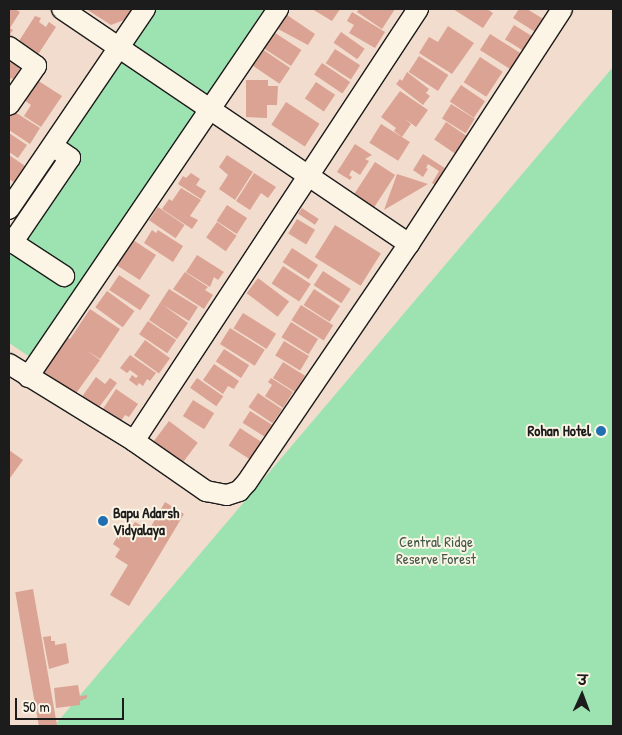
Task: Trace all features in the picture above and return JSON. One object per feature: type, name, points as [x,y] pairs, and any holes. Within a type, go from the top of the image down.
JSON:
[{"type":"street","points":[[62,9],[409,244]]},
{"type":"street","points":[[9,209],[146,9]]},
{"type":"street","points":[[28,377],[278,9]]},
{"type":"street","points":[[134,441],[418,9]]},
{"type":"street","points":[[9,364],[134,441],[206,491],[227,495],[239,491],[409,244],[562,9]]},
{"type":"street","points":[[9,47],[36,66],[9,105]]},
{"type":"street","points":[[53,146],[70,158],[10,241],[64,276]]},
{"type":"street","points":[[24,188],[41,200]]},
{"type":"green space","points":[[152,9],[264,9],[208,94],[130,43]]},
{"type":"green space","points":[[119,60],[196,110],[33,359],[9,343],[9,229]]},
{"type":"green space","name":"Central Ridge Reserve Forest","points":[[613,67],[613,726],[54,726]]},
{"type":"building","points":[[9,9],[15,9],[20,12],[10,28],[13,30],[10,34],[17,39],[13,45],[9,42]]},
{"type":"building","points":[[86,9],[143,9],[140,14],[111,25]]},
{"type":"building","points":[[312,9],[340,9],[332,21]]},
{"type":"building","points":[[359,9],[395,9],[382,29],[357,12]]},
{"type":"building","points":[[453,9],[487,9],[493,13],[483,28]]},
{"type":"building","points":[[519,9],[527,9],[548,22],[540,35],[513,18]]},
{"type":"building","points":[[352,12],[385,32],[375,48],[349,33],[354,25],[347,21]]},
{"type":"building","points":[[287,15],[315,34],[308,45],[278,29]]},
{"type":"building","points":[[35,16],[41,18],[39,22],[46,27],[49,22],[56,27],[37,56],[23,52],[27,46],[19,41]]},
{"type":"building","points":[[514,25],[538,40],[529,54],[505,39]]},
{"type":"building","points":[[448,26],[474,43],[452,74],[419,53],[429,37],[438,42]]},
{"type":"building","points":[[272,31],[301,50],[291,66],[262,47]]},
{"type":"building","points":[[341,32],[365,49],[357,59],[334,43]]},
{"type":"building","points":[[490,34],[524,55],[514,71],[480,50]]},
{"type":"building","points":[[262,49],[290,68],[280,84],[251,65]]},
{"type":"building","points":[[335,49],[360,65],[351,80],[326,63]]},
{"type":"building","points":[[419,56],[448,75],[438,91],[409,72]]},
{"type":"building","points":[[480,57],[503,72],[486,97],[464,82]]},
{"type":"building","points":[[12,60],[21,67],[13,79],[11,78],[9,81],[9,64]]},
{"type":"building","points":[[322,63],[350,82],[342,94],[314,75]]},
{"type":"building","points":[[407,72],[429,89],[426,93],[430,96],[423,105],[396,84],[400,79],[402,81]]},
{"type":"building","points":[[37,80],[62,96],[41,127],[24,116],[31,105],[24,100]]},
{"type":"building","points":[[246,80],[268,80],[268,86],[278,86],[277,105],[267,105],[267,118],[246,117]]},
{"type":"building","points":[[316,82],[335,95],[324,111],[305,99]]},
{"type":"building","points":[[461,85],[485,101],[474,118],[450,102]]},
{"type":"building","points":[[400,91],[428,110],[416,127],[404,118],[411,124],[402,137],[394,131],[396,128],[381,117]]},
{"type":"building","points":[[286,102],[320,124],[305,146],[271,125]]},
{"type":"building","points":[[451,104],[475,119],[466,133],[442,118]]},
{"type":"building","points":[[10,109],[40,128],[30,144],[9,130]]},
{"type":"building","points":[[446,122],[467,136],[455,153],[434,139]]},
{"type":"building","points":[[381,124],[410,142],[398,161],[369,143]]},
{"type":"building","points":[[9,133],[27,145],[18,158],[9,152]]},
{"type":"building","points":[[355,144],[372,155],[365,159],[369,161],[360,175],[352,170],[349,175],[352,177],[350,180],[337,172]]},
{"type":"building","points":[[423,154],[451,172],[440,188],[432,183],[439,171],[428,164],[426,168],[428,169],[423,177],[413,170]]},
{"type":"building","points":[[9,155],[31,170],[20,186],[9,179]]},
{"type":"building","points":[[227,155],[253,172],[235,200],[219,189],[228,175],[219,167]]},
{"type":"building","points":[[375,162],[395,175],[374,208],[354,195]]},
{"type":"building","points":[[191,173],[200,179],[196,185],[206,191],[201,199],[178,184],[183,176],[186,178]]},
{"type":"building","points":[[254,173],[276,187],[268,198],[261,193],[250,210],[236,201]]},
{"type":"building","points":[[397,174],[428,184],[384,210]]},
{"type":"building","points":[[181,188],[201,200],[190,216],[198,220],[192,229],[162,209],[169,199],[172,201]]},
{"type":"building","points":[[227,205],[247,218],[237,234],[217,221]]},
{"type":"building","points":[[158,207],[185,225],[176,238],[149,220]]},
{"type":"building","points":[[302,208],[319,219],[315,225],[298,214]]},
{"type":"building","points":[[297,219],[315,230],[306,244],[288,234]]},
{"type":"building","points":[[217,222],[237,236],[226,251],[206,238]]},
{"type":"building","points":[[335,225],[381,254],[361,286],[315,257]]},
{"type":"building","points":[[152,230],[156,233],[158,230],[183,246],[173,262],[144,243]]},
{"type":"building","points":[[130,238],[156,255],[140,280],[114,263]]},
{"type":"building","points":[[292,248],[318,265],[309,279],[283,262]]},
{"type":"building","points":[[197,255],[224,272],[218,280],[214,277],[210,287],[186,272]]},
{"type":"building","points":[[283,266],[311,284],[299,302],[272,284]]},
{"type":"building","points":[[323,271],[351,289],[341,303],[314,285]]},
{"type":"building","points":[[185,272],[208,287],[205,290],[213,295],[204,309],[173,289]]},
{"type":"building","points":[[119,275],[150,295],[140,310],[109,290]]},
{"type":"building","points":[[258,278],[289,301],[278,317],[247,293]]},
{"type":"building","points":[[169,289],[198,307],[189,321],[163,305],[188,323],[177,339],[149,320]]},
{"type":"building","points":[[314,289],[340,306],[330,322],[304,305]]},
{"type":"building","points":[[107,291],[135,311],[123,327],[95,307]]},
{"type":"building","points":[[301,305],[333,325],[324,340],[291,320]]},
{"type":"building","points":[[90,309],[120,329],[100,359],[86,350],[100,360],[72,399],[35,373],[63,334],[70,339]]},
{"type":"building","points":[[243,313],[276,334],[267,349],[233,328]]},
{"type":"building","points":[[148,321],[176,340],[167,353],[139,334]]},
{"type":"building","points":[[291,322],[318,339],[309,354],[281,337]]},
{"type":"building","points":[[230,328],[265,350],[255,366],[220,344]]},
{"type":"building","points":[[145,340],[170,358],[159,374],[134,355]]},
{"type":"building","points":[[284,341],[309,356],[300,371],[275,356]]},
{"type":"building","points":[[224,349],[249,365],[241,378],[216,362]]},
{"type":"building","points":[[130,355],[156,373],[150,381],[147,379],[143,386],[139,383],[137,386],[129,380],[132,375],[136,378],[138,376],[130,370],[127,373],[120,368]]},
{"type":"building","points":[[283,362],[305,376],[295,392],[273,378]]},
{"type":"building","points":[[214,364],[239,381],[234,389],[228,386],[223,394],[203,380]]},
{"type":"building","points":[[96,377],[105,384],[110,378],[117,383],[97,410],[81,398]]},
{"type":"building","points":[[197,378],[223,396],[216,406],[190,388]]},
{"type":"building","points":[[271,378],[293,392],[283,408],[265,396],[272,385],[268,382]]},
{"type":"building","points":[[116,389],[138,404],[129,417],[125,415],[119,424],[101,412]]},
{"type":"building","points":[[258,393],[282,409],[273,423],[248,407]]},
{"type":"building","points":[[193,400],[214,413],[204,429],[183,416]]},
{"type":"building","points":[[250,411],[272,425],[265,437],[243,423]]},
{"type":"building","points":[[169,421],[198,443],[178,469],[149,447]]},
{"type":"building","points":[[240,428],[266,445],[255,462],[229,446]]},
{"type":"building","points":[[9,450],[23,460],[10,478],[9,477]]},
{"type":"building","points":[[165,502],[184,514],[129,606],[110,595],[128,565],[115,557],[120,549],[113,544],[125,524],[131,528],[135,522],[149,530]]},
{"type":"building","points":[[33,589],[57,726],[39,726],[15,592]]},
{"type":"building","points":[[51,636],[51,641],[55,641],[55,645],[66,643],[69,663],[49,669],[43,637]]},
{"type":"building","points":[[78,685],[80,696],[87,695],[87,698],[80,701],[80,705],[56,708],[54,688]]},
{"type":"place","name":"Rohan Hotel","points":[[601,431]]},
{"type":"place","name":"Bapu Adarsh Vidyalaya","points":[[103,521]]}]
